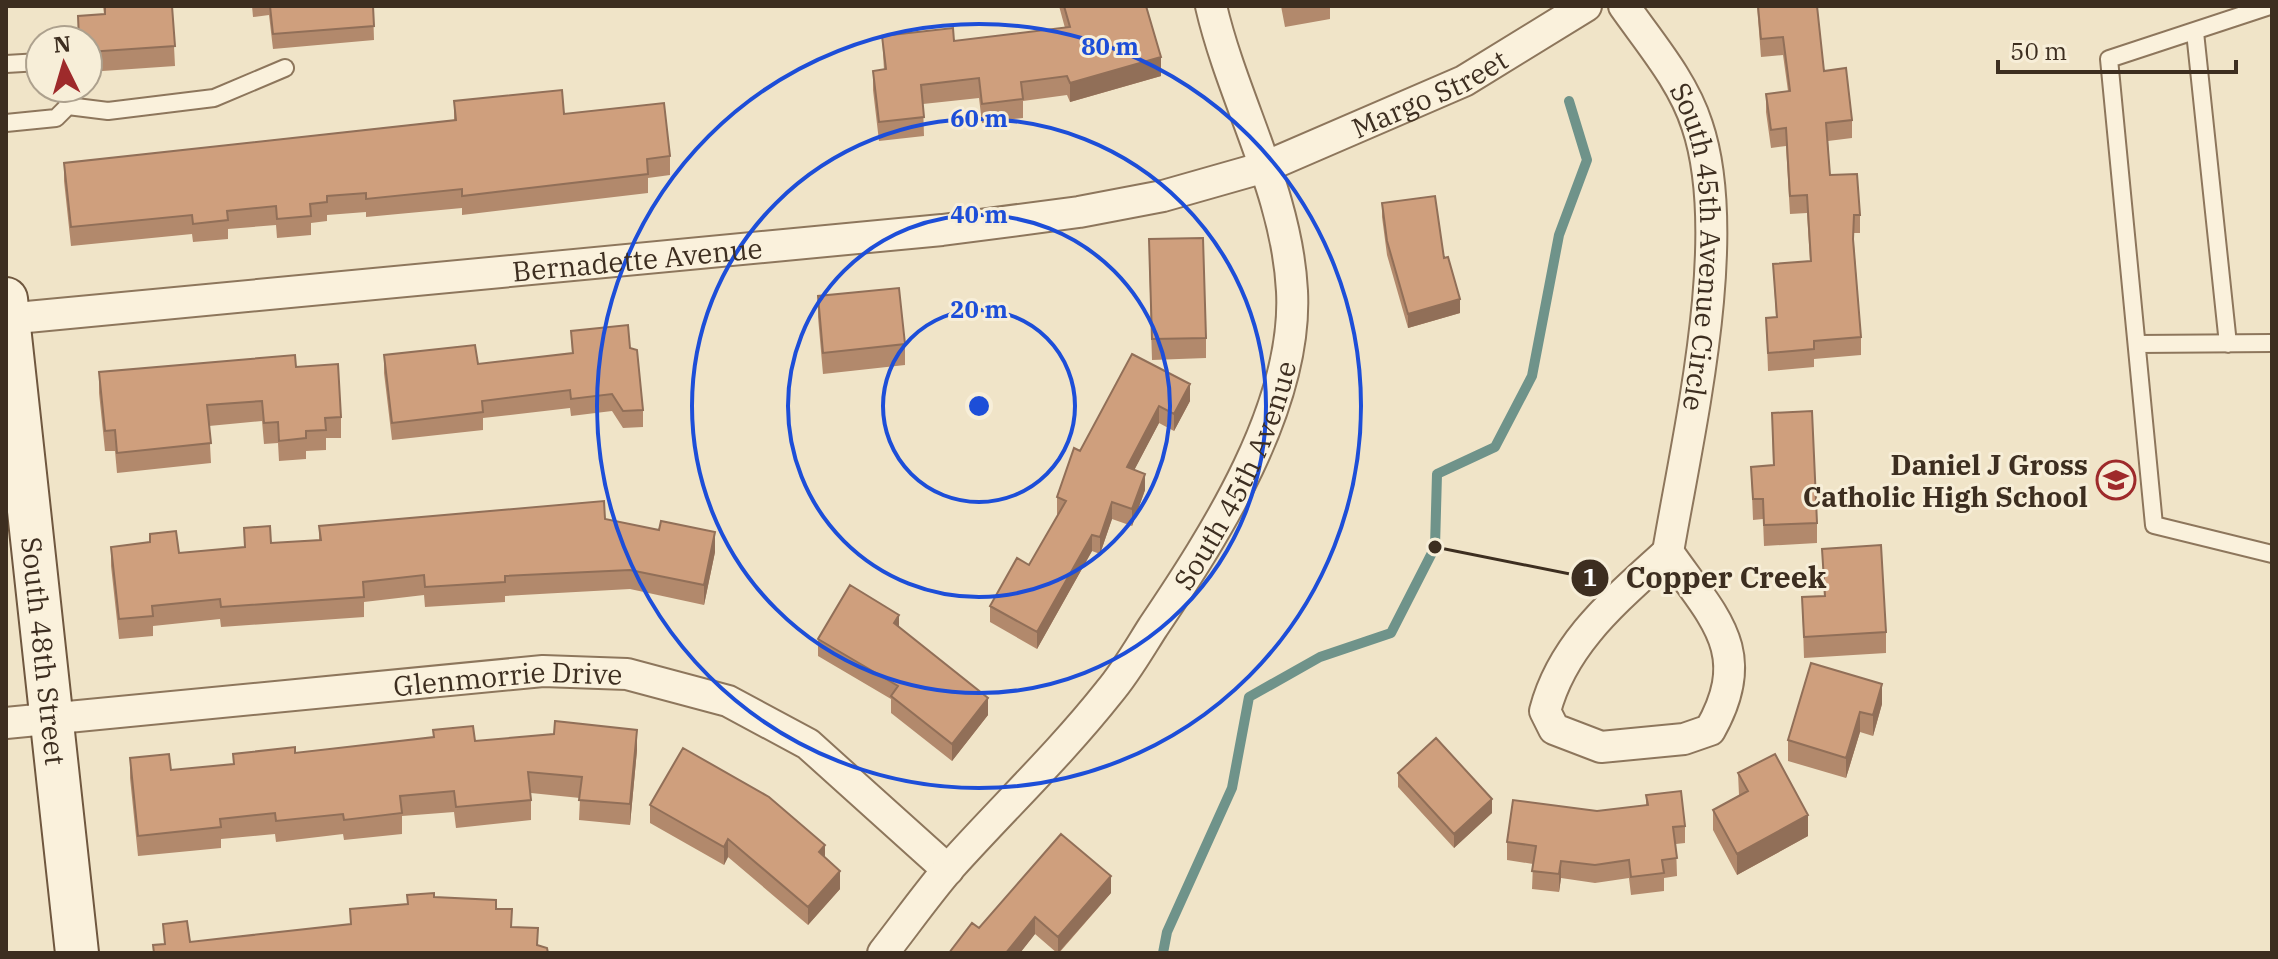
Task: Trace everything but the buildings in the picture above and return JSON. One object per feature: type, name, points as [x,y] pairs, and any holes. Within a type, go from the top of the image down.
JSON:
[{"type":"street","name":"South 45th Avenue","points":[[883,953],[948,870],[1110,691],[1191,570],[1243,475],[1271,409],[1289,351],[1292,291],[1282,228],[1265,167],[1211,6]]},
{"type":"street","name":"Margo Street","points":[[1265,167],[1464,81],[1586,6]]},
{"type":"street","name":"South 45th Avenue Circle","points":[[1624,6],[1679,85],[1697,124],[1709,175],[1708,285],[1695,391],[1668,552]]},
{"type":"street","name":"Bernadette Avenue","points":[[7,312],[942,230],[1079,212],[1163,196],[1265,167]]},
{"type":"street","name":"South 48th Street","points":[[7,312],[54,718],[77,953]]},
{"type":"street","points":[[1668,552],[1710,612],[1732,657],[1728,700],[1710,730],[1684,739],[1601,747],[1554,729],[1545,711],[1552,685],[1568,655],[1603,612],[1668,552]]},
{"type":"street","name":"Glenmorrie Drive","points":[[6,723],[543,671],[627,674],[728,701],[808,744],[948,870]]},
{"type":"lane","points":[[2270,6],[2109,59],[2154,525],[2272,554]]},
{"type":"lane","points":[[2195,32],[2228,344]]},
{"type":"lane","points":[[6,123],[56,118],[68,106],[108,111],[214,98],[285,68]]},
{"type":"lane","points":[[2138,344],[2272,343]]},
{"type":"waterway","points":[[1163,953],[1167,932],[1232,788],[1249,697],[1320,657],[1391,633],[1435,547],[1437,474],[1495,447],[1532,376],[1559,235],[1587,160],[1569,101]]},
{"type":"place","name":"Daniel J Gross Catholic High School","points":[[2116,480]]},
{"type":"place","name":"Copper Creek","points":[[1435,547]]}]
